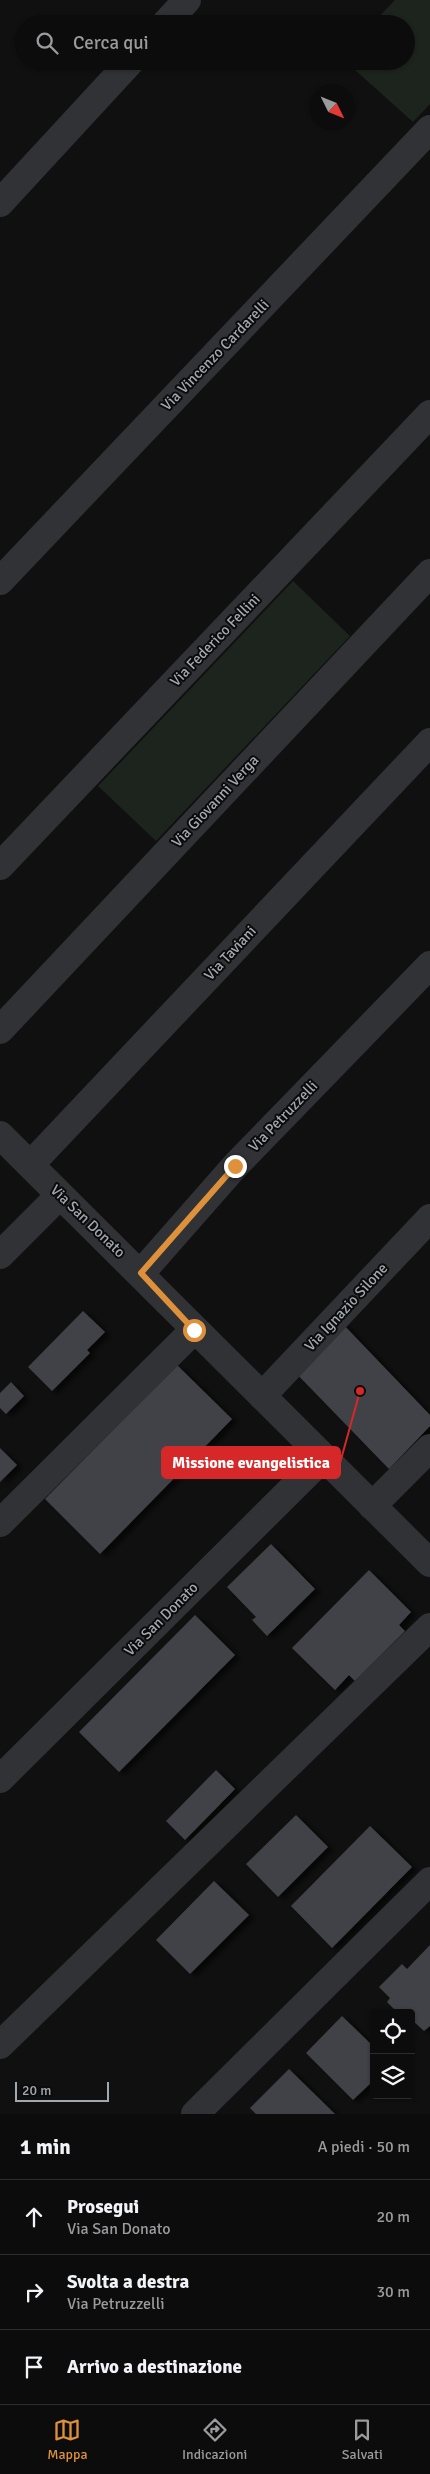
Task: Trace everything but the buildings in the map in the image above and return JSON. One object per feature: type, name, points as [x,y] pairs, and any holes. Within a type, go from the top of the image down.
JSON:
[{"type":"street","points":[[174,15],[187,0]]},
{"type":"street","points":[[0,203],[123,70]]},
{"type":"street","name":"Via Vincenzo Cardarelli","points":[[0,581],[430,129]]},
{"type":"street","name":"Via Federico Fellini","points":[[0,866],[430,414]]},
{"type":"street","name":"Via Giovanni Verga","points":[[0,1030],[430,573]]},
{"type":"street","name":"Via Taviani","points":[[31,1164],[430,742]]},
{"type":"street","name":"Via Petruzzelli","points":[[141,1273],[235,1166],[430,965]]},
{"type":"street","name":"Via San Donato","points":[[0,1135],[141,1273],[194,1330],[430,1563]]},
{"type":"street","points":[[0,1255],[60,1195]]},
{"type":"street","name":"Via Ignazio Silone","points":[[262,1396],[430,1218]]},
{"type":"street","points":[[0,1523],[194,1330]]},
{"type":"street","points":[[372,1506],[430,1448]]},
{"type":"street","name":"Via San Donato","points":[[0,1779],[323,1458]]},
{"type":"street","points":[[0,2045],[430,1627]]},
{"type":"street","points":[[195,2114],[430,1881]]},
{"type":"shaded area","points":[[395,0],[430,0],[430,104],[413,122],[355,70],[415,70],[415,15],[381,15]]},
{"type":"shaded area","points":[[293,581],[350,636],[156,841],[98,786]]},
{"type":"place","name":"Missione evangelistica","points":[[360,1391]]},
{"type":"route","points":[[194,1330],[141,1273],[235,1166]]}]
